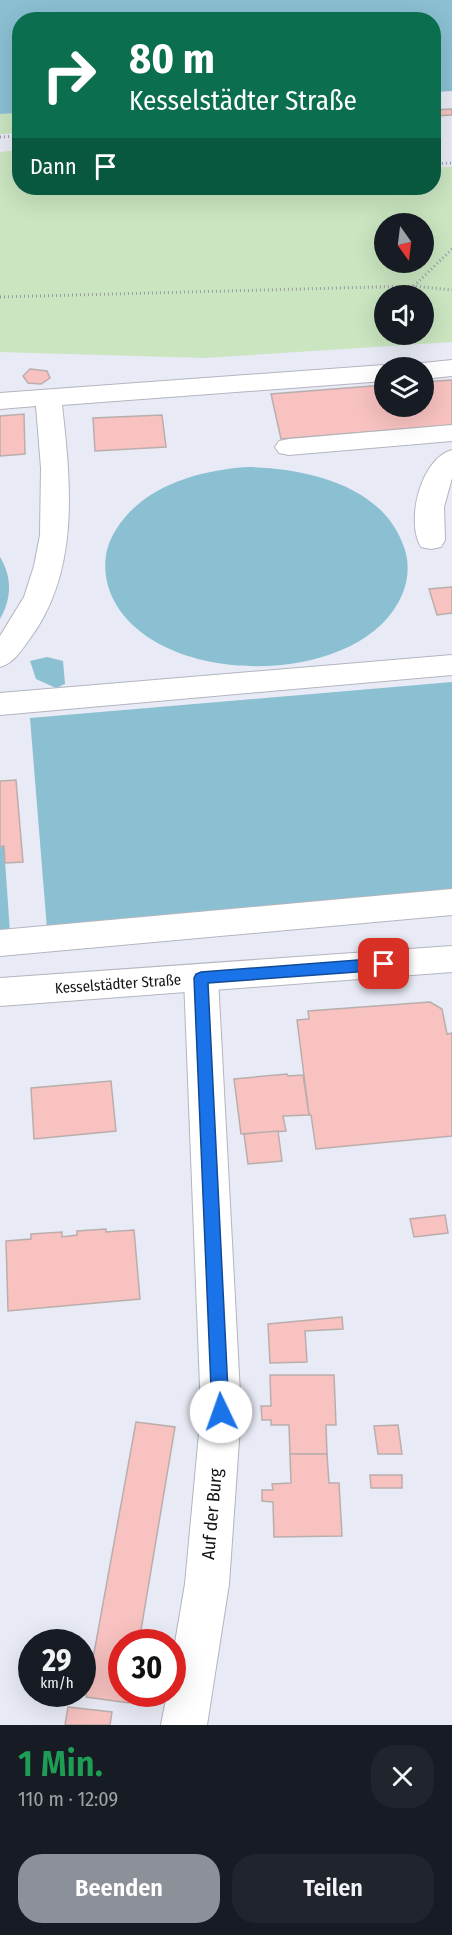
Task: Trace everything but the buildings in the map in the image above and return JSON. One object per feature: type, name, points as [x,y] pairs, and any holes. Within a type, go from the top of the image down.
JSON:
[{"type":"street","points":[[434,369],[452,368]]},
{"type":"street","points":[[0,401],[374,375]]},
{"type":"street","points":[[0,657],[28,620],[42,591],[51,563],[55,467],[48,398]]},
{"type":"street","points":[[289,447],[452,434]]},
{"type":"street","points":[[431,540],[428,507],[433,488],[452,459]]},
{"type":"street","points":[[0,704],[452,665]]},
{"type":"street","points":[[0,943],[452,902]]},
{"type":"street","name":"Kesselstädter Straße","points":[[0,992],[452,959]]},
{"type":"street","name":"Auf der Burg","points":[[184,1725],[207,1584],[221,1412],[201,978]]},
{"type":"path","points":[[415,285],[452,249]]},
{"type":"path","points":[[0,297],[374,287]]},
{"type":"path","points":[[434,288],[452,290]]},
{"type":"green space","points":[[12,113],[12,133],[0,134],[0,114]]},
{"type":"green space","points":[[12,151],[12,195],[441,195],[441,167],[452,167],[452,342],[434,343],[434,285],[374,285],[374,345],[406,345],[205,358],[0,352],[0,152]]},
{"type":"water","points":[[0,0],[452,0],[452,91],[441,92],[441,12],[12,12],[12,113],[0,114]]},
{"type":"water","points":[[248,467],[292,471],[337,483],[358,493],[376,506],[391,522],[405,550],[408,572],[405,588],[398,603],[373,631],[338,651],[296,663],[250,666],[205,661],[164,646],[131,624],[107,584],[105,567],[107,551],[117,528],[143,501],[175,482],[211,472]]},
{"type":"water","points":[[0,557],[7,572],[9,588],[7,603],[0,619]]},
{"type":"water","points":[[47,657],[63,661],[65,684],[56,688],[36,679],[30,661]]},
{"type":"water","points":[[452,682],[452,891],[47,929],[30,718]]},
{"type":"water","points":[[4,846],[10,933],[0,934],[0,847]]},
{"type":"route","points":[[221,1412],[201,978],[384,964]]}]
